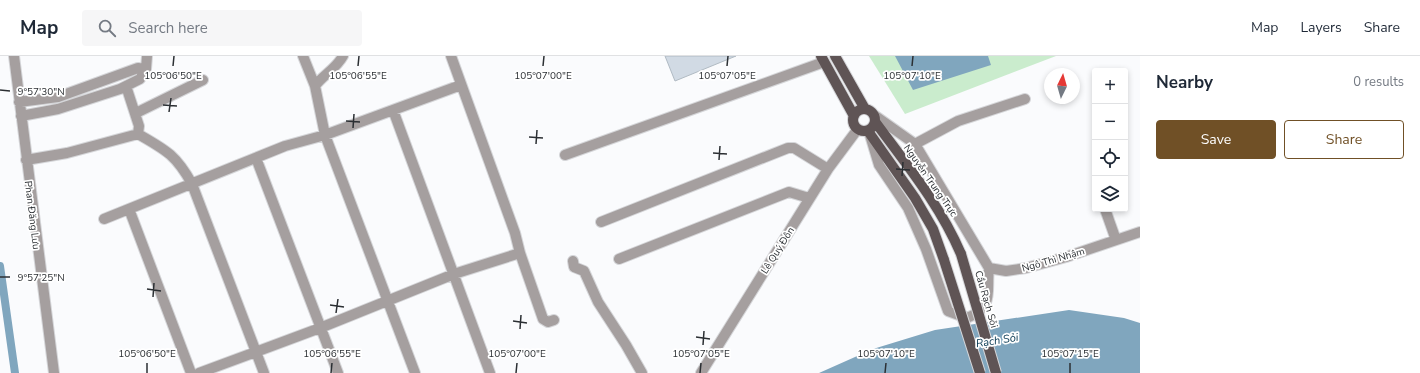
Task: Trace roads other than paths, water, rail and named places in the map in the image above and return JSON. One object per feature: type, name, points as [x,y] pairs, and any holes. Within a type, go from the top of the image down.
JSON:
[{"type":"main road","points":[[835,56],[865,109],[875,119],[868,131]]},
{"type":"main road","points":[[822,59],[854,116]]},
{"type":"main road","points":[[865,109],[858,111],[854,116],[853,124],[857,130],[868,131],[915,198],[933,229],[980,373]]},
{"type":"main road","name":"Nguyễn Trung Trực","points":[[875,119],[933,200],[950,228],[961,254]]},
{"type":"main road","name":"Cầu Rạch Sỏi","points":[[961,254],[996,373]]},
{"type":"street","name":"Phan Đăng Lưu","points":[[14,56],[54,373]]},
{"type":"street","points":[[21,116],[58,109],[126,86],[140,79],[146,69],[147,56]]},
{"type":"street","points":[[303,56],[315,86],[325,135],[415,373]]},
{"type":"street","points":[[315,86],[321,79],[334,69],[343,56]]},
{"type":"street","points":[[451,56],[515,234],[543,319],[548,322],[554,320]]},
{"type":"street","points":[[564,155],[822,59]]},
{"type":"street","points":[[20,102],[58,97],[138,68],[146,69]]},
{"type":"street","points":[[136,113],[203,80]]},
{"type":"street","points":[[104,219],[285,146],[325,135],[461,85]]},
{"type":"street","points":[[126,86],[136,113],[140,131],[138,134]]},
{"type":"street","points":[[914,144],[958,121],[1025,99]]},
{"type":"street","points":[[393,110],[490,373]]},
{"type":"street","points":[[868,131],[879,165],[908,208],[926,249],[948,311],[967,318],[984,308],[988,298],[989,268],[914,144],[875,119]]},
{"type":"street","name":"Lê Quý Đôn","points":[[701,373],[809,198],[828,169],[857,130]]},
{"type":"street","points":[[26,160],[67,153],[138,134],[170,153],[184,169],[192,184],[264,373]]},
{"type":"street","points":[[601,222],[788,148],[794,148],[828,169]]},
{"type":"street","points":[[256,158],[338,373]]},
{"type":"street","points":[[619,259],[786,193],[792,192],[809,198]]},
{"type":"street","points":[[129,209],[191,373]]},
{"type":"street","points":[[1106,212],[1116,240]]},
{"type":"street","name":"Ngô Thì Nhậm","points":[[989,268],[1006,270],[1026,268],[1140,232]]},
{"type":"street","points":[[199,373],[256,350],[320,328],[454,274],[520,253]]},
{"type":"street","points":[[574,261],[575,268],[584,271],[598,302],[642,373]]},
{"type":"water","points":[[895,56],[988,56],[991,65],[913,90]]},
{"type":"water","name":"Rạch Sỏi","points":[[1069,310],[1124,318],[1140,323],[1140,373],[819,373],[873,349],[935,330]]},
{"type":"waterway","points":[[0,266],[15,373]]}]
